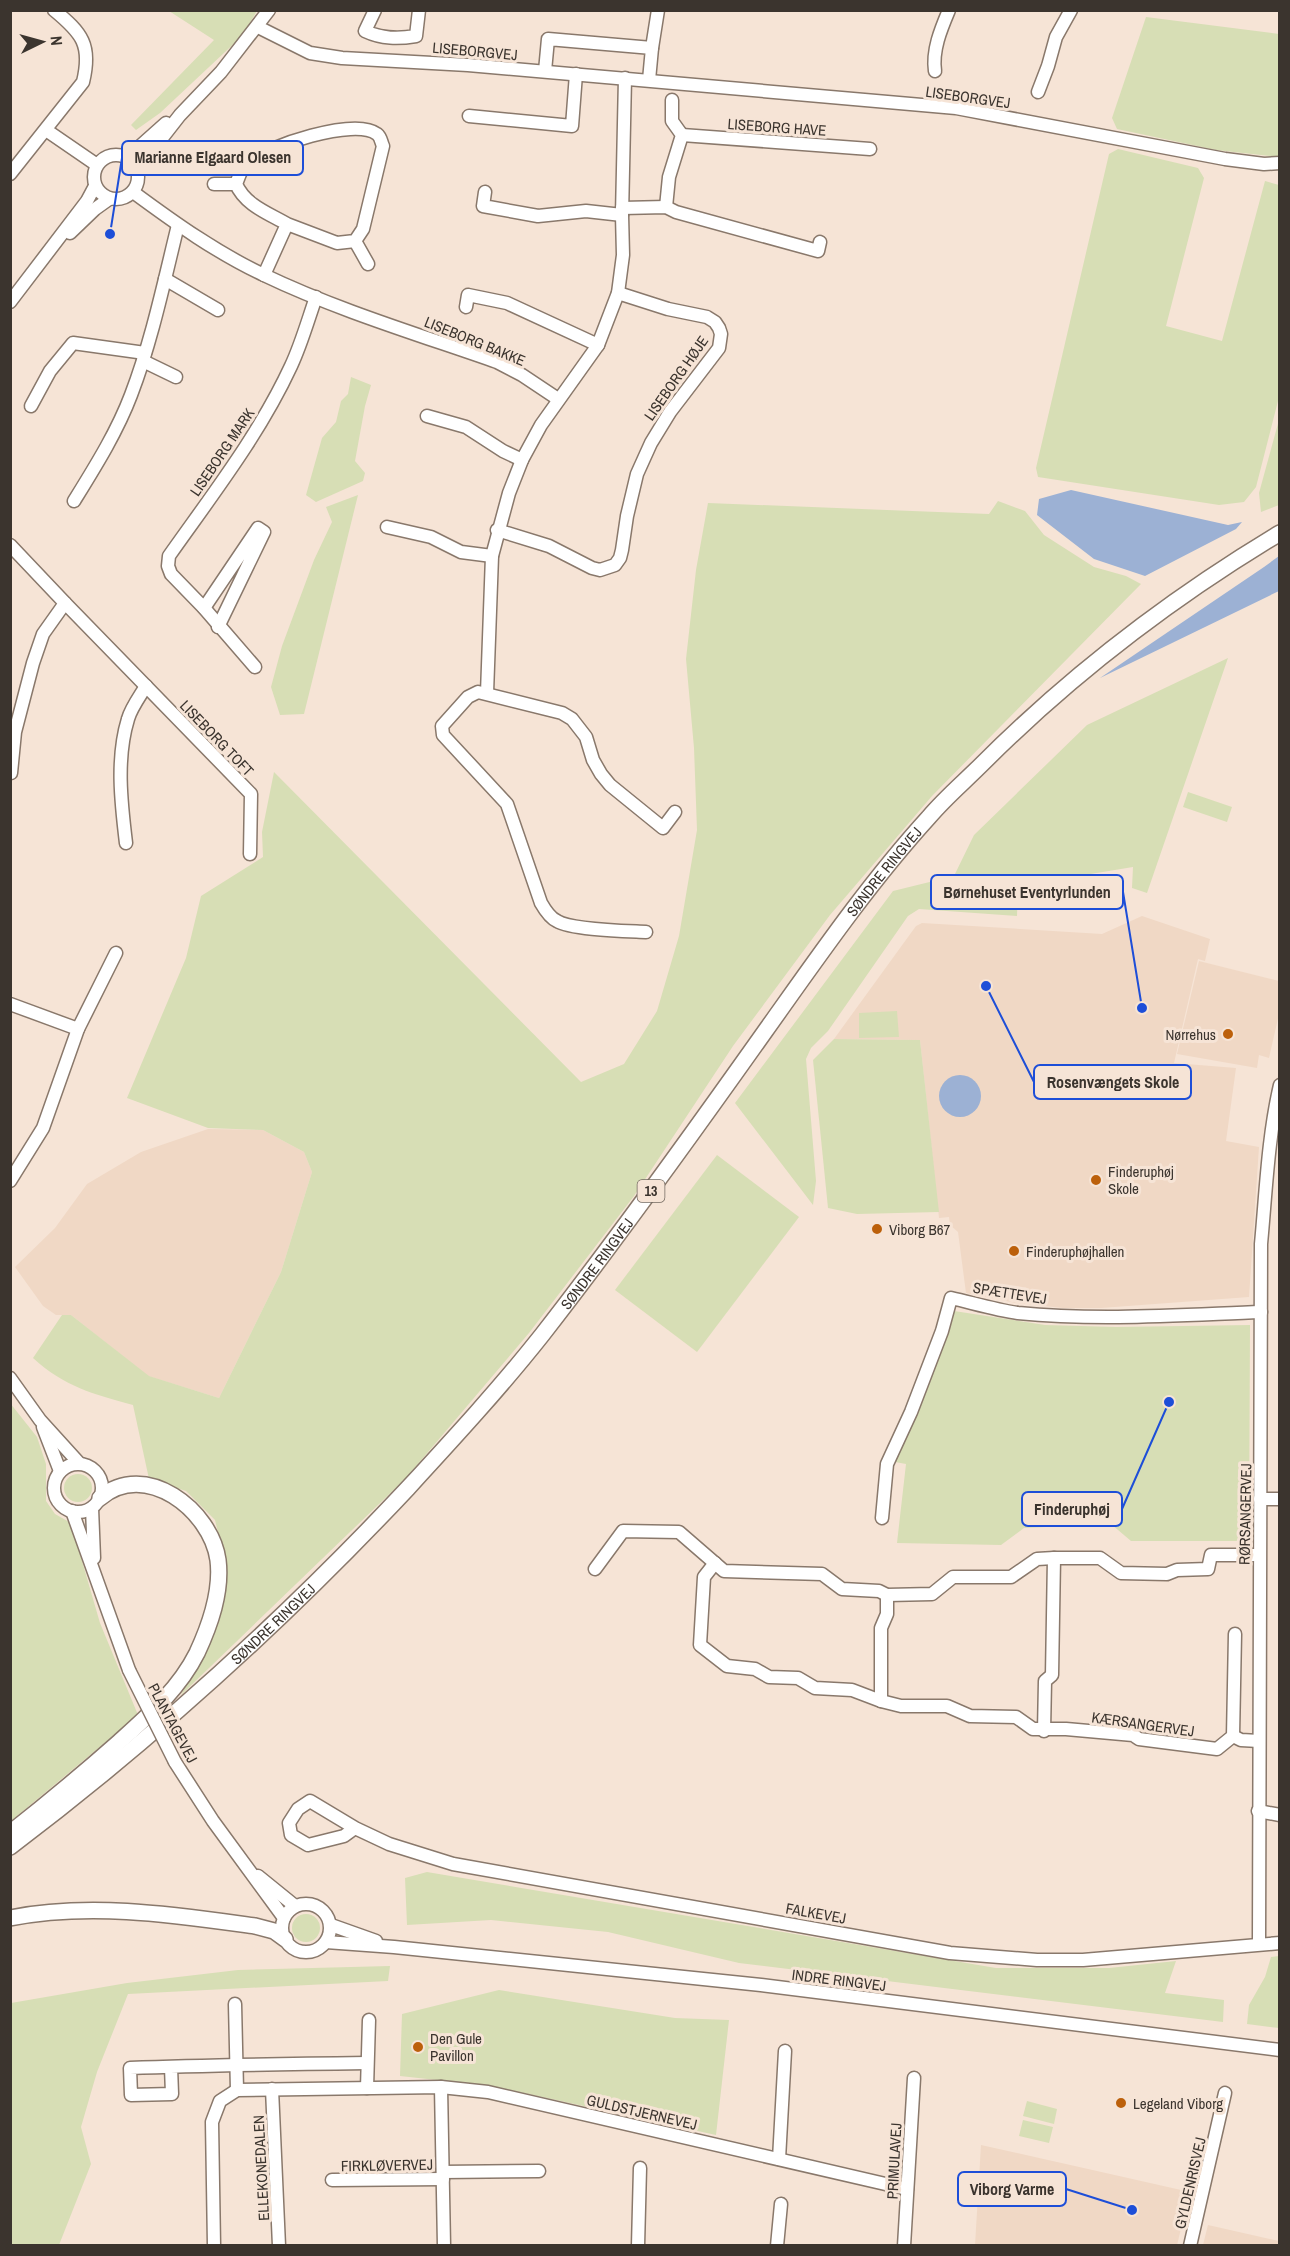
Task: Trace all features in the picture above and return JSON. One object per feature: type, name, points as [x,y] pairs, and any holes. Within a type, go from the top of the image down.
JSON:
[{"type":"main road","name":"SØNDRE RINGVEJ","points":[[10,1847],[123,1758],[258,1639],[351,1549],[449,1443],[538,1340],[643,1202],[853,909],[929,817],[1017,729],[1115,644],[1225,566],[1280,533]]},
{"type":"main road","points":[[10,1833],[95,1764],[166,1698],[178,1684],[196,1654],[214,1604],[219,1572],[215,1546],[204,1523],[187,1504],[165,1491],[141,1485],[121,1486],[110,1490],[96,1503]]},
{"type":"main road","points":[[10,1918],[72,1911],[112,1911],[255,1926],[274,1931],[285,1939]]},
{"type":"street","points":[[10,174],[83,82],[87,54],[83,40],[73,26],[54,10]]},
{"type":"street","points":[[137,170],[125,157],[110,156],[97,165],[94,172],[95,186],[99,192],[109,198],[122,199],[133,192],[137,170],[180,114],[221,72],[269,10]]},
{"type":"street","points":[[375,10],[365,31],[377,36],[401,39],[402,60]]},
{"type":"street","name":"LISEBORGVEJ","points":[[401,39],[416,36],[419,10]]},
{"type":"street","points":[[649,80],[658,10]]},
{"type":"street","points":[[935,71],[933,61],[941,30],[950,10]]},
{"type":"street","points":[[1038,92],[1056,38],[1071,10]]},
{"type":"street","name":"LISEBORGVEJ","points":[[258,27],[310,53],[342,58],[402,60],[545,71],[956,108],[1225,159],[1264,164],[1280,163]]},
{"type":"street","points":[[545,71],[548,39],[652,48]]},
{"type":"street","points":[[469,116],[572,126],[576,74]]},
{"type":"street","points":[[487,693],[492,556],[497,530],[509,492],[522,460],[558,399],[598,345],[618,293],[623,255],[625,78]]},
{"type":"street","points":[[666,207],[669,177],[681,135],[672,121],[672,100]]},
{"type":"street","points":[[125,157],[180,114]]},
{"type":"street","points":[[364,129],[375,133],[383,146],[363,229],[355,241],[338,243],[287,224],[246,201],[236,184],[246,164],[274,148],[304,137],[364,129]]},
{"type":"street","points":[[46,130],[97,165]]},
{"type":"street","name":"LISEBORG HAVE","points":[[681,135],[870,149]]},
{"type":"street","points":[[214,184],[236,184]]},
{"type":"street","points":[[44,259],[87,201],[95,186]]},
{"type":"street","points":[[133,192],[217,250],[264,275],[316,297]]},
{"type":"street","points":[[485,192],[483,206],[538,216],[666,207],[676,212],[818,251],[820,242]]},
{"type":"street","points":[[10,303],[44,259],[95,208],[109,198]]},
{"type":"street","points":[[264,275],[287,224]]},
{"type":"street","points":[[74,501],[105,449],[131,396],[144,357],[178,225]]},
{"type":"street","points":[[355,241],[368,264]]},
{"type":"street","points":[[165,279],[218,310]]},
{"type":"street","name":"LISEBORG HØJE","points":[[497,530],[549,546],[592,568],[608,569],[620,558],[637,474],[651,442],[670,412],[719,348],[721,334],[715,322],[707,317],[668,309],[618,293]]},
{"type":"street","name":"LISEBORG BAKKE","points":[[466,307],[468,295],[507,303],[598,345]]},
{"type":"street","name":"LISEBORG BAKKE","points":[[316,297],[497,362],[522,375],[558,399]]},
{"type":"street","name":"LISEBORG MARK","points":[[255,668],[204,608],[171,574],[168,567],[169,556],[238,458],[267,412],[292,364],[316,297]]},
{"type":"street","points":[[31,406],[50,371],[73,343],[144,357],[176,377]]},
{"type":"street","points":[[427,416],[466,427],[503,451],[522,460]]},
{"type":"street","points":[[387,527],[431,537],[461,552],[492,556]]},
{"type":"street","points":[[204,608],[258,528],[264,532],[218,627]]},
{"type":"street","name":"LISEBORG TOFT","points":[[10,545],[251,794],[250,854]]},
{"type":"street","points":[[11,773],[15,732],[33,663],[43,634],[65,603]]},
{"type":"street","points":[[126,843],[120,794],[123,741],[128,717],[146,686]]},
{"type":"street","points":[[646,932],[573,927],[557,921],[545,909],[507,804],[443,735],[442,726],[468,697],[478,692],[562,713],[572,719],[586,737],[593,760],[610,785],[663,828],[675,812]]},
{"type":"street","points":[[10,1181],[43,1128],[78,1029],[116,953]]},
{"type":"street","points":[[10,1004],[78,1029]]},
{"type":"street","name":"RØRSANGERVEJ","points":[[1259,1944],[1261,1244],[1275,1105],[1280,1085]]},
{"type":"street","name":"SPÆTTEVEJ","points":[[882,1518],[887,1464],[911,1412],[942,1330],[951,1298],[1015,1312],[1059,1316],[1123,1317],[1261,1312]]},
{"type":"street","points":[[10,1378],[40,1420],[79,1463]]},
{"type":"street","points":[[40,1420],[60,1471]]},
{"type":"street","points":[[79,1463],[89,1466],[98,1473],[103,1488],[96,1503],[82,1512],[72,1511],[61,1505],[54,1494],[54,1482],[60,1471],[69,1465],[79,1463]]},
{"type":"street","points":[[1260,1498],[1280,1499]]},
{"type":"street","name":"PLANTAGEVEJ","points":[[96,1503],[92,1536],[97,1577]]},
{"type":"street","name":"PLANTAGEVEJ","points":[[72,1511],[129,1670],[175,1762],[213,1821],[284,1918]]},
{"type":"street","points":[[595,1569],[623,1531],[679,1532],[724,1571],[822,1574],[842,1589],[879,1591],[887,1595],[932,1594],[953,1576],[1011,1577],[1037,1559],[1100,1558],[1121,1573],[1167,1574],[1177,1570],[1208,1569],[1211,1555],[1259,1555]]},
{"type":"street","points":[[1044,1731],[1045,1681],[1052,1675],[1054,1558]]},
{"type":"street","name":"KÆRSANGERVEJ","points":[[715,1563],[704,1577],[700,1646],[727,1666],[754,1669],[769,1677],[798,1678],[815,1688],[852,1690],[902,1706],[947,1706],[970,1716],[1016,1717],[1033,1729],[1044,1731],[1066,1729],[1133,1735],[1139,1740],[1217,1749],[1233,1736]]},
{"type":"street","points":[[881,1701],[881,1628],[887,1614],[887,1595]]},
{"type":"street","points":[[1235,1634],[1233,1736],[1241,1740],[1259,1741]]},
{"type":"street","name":"FALKEVEJ","points":[[356,1828],[344,1836],[308,1845],[291,1835],[289,1823],[298,1809],[310,1802],[389,1844],[453,1864],[950,1953],[1036,1960],[1083,1960],[1280,1942]]},
{"type":"street","points":[[1258,1810],[1280,1815]]},
{"type":"street","name":"PLANTAGEVEJ","points":[[250,1869],[295,1906]]},
{"type":"street","points":[[307,1903],[318,1906],[327,1914],[331,1925],[329,1937],[321,1947],[308,1952],[294,1949],[285,1939],[282,1925],[284,1918],[295,1906],[307,1903]]},
{"type":"street","name":"INDRE RINGVEJ","points":[[331,1925],[394,1947]]},
{"type":"street","name":"INDRE RINGVEJ","points":[[326,1942],[750,1984],[1280,2050]]},
{"type":"street","points":[[214,2246],[212,2122],[220,2101],[237,2090],[235,2004]]},
{"type":"street","points":[[367,2088],[369,2020]]},
{"type":"street","points":[[779,2159],[785,2051]]},
{"type":"street","points":[[171,2067],[367,2063]]},
{"type":"street","name":"PRIMULAVEJ","points":[[904,2246],[914,2078]]},
{"type":"street","name":"GULDSTJERNEVEJ","points":[[237,2090],[441,2087],[488,2092],[908,2189]]},
{"type":"street","name":"FIRKLØVERVEJ","points":[[441,2087],[444,2246]]},
{"type":"street","name":"ELLEKONEDALEN","points":[[272,2089],[279,2246]]},
{"type":"street","name":"GYLDENRISVEJ","points":[[1191,2246],[1225,2093]]},
{"type":"street","points":[[638,2246],[640,2168]]},
{"type":"street","name":"FIRKLØVERVEJ","points":[[332,2180],[539,2171]]},
{"type":"street","points":[[777,2246],[781,2204]]},
{"type":"shaded area","points":[[1142,916],[1210,939],[1205,961],[1198,959],[1174,1063],[1236,1068],[1226,1141],[1259,1147],[1249,1297],[1101,1308],[1063,1308],[1016,1303],[966,1293],[958,1232],[950,1225],[949,1217],[939,1218],[920,1040],[834,1039],[916,926],[922,923],[1102,934]]},
{"type":"shaded area","name":"Nørrehus","points":[[1199,961],[1279,981],[1279,1014],[1269,1058],[1259,1055],[1257,1068],[1177,1054]]},
{"type":"shaded area","points":[[208,1129],[263,1130],[304,1152],[312,1172],[281,1272],[219,1398],[148,1376],[71,1315],[56,1315],[43,1306],[15,1267],[55,1228],[87,1184],[141,1152]]},
{"type":"shaded area","points":[[981,2145],[1190,2192],[1177,2245],[975,2245]]},
{"type":"shaded area","points":[[1208,2225],[1279,2241],[1279,2245],[1203,2245]]},
{"type":"green space","points":[[169,11],[257,11],[241,37],[160,113],[136,130],[131,125],[214,40]]},
{"type":"green space","points":[[1146,17],[1279,34],[1279,157],[1216,150],[1117,129],[1112,118]]},
{"type":"green space","points":[[1118,149],[1198,168],[1204,178],[1166,326],[1222,341],[1265,181],[1279,185],[1279,397],[1256,487],[1244,502],[1219,505],[1038,477],[1036,468],[1109,154]]},
{"type":"green space","points":[[351,377],[371,385],[355,461],[365,473],[363,481],[316,502],[306,495],[322,438],[336,422],[341,401],[348,394]]},
{"type":"green space","points":[[1279,420],[1279,505],[1261,512],[1259,493]]},
{"type":"green space","points":[[358,495],[304,714],[280,715],[271,687],[282,646],[314,560],[332,522],[326,507]]},
{"type":"green space","points":[[998,501],[1025,511],[1044,535],[1094,567],[1126,576],[1141,584],[932,796],[830,915],[733,1046],[634,1196],[529,1333],[406,1478],[181,1695],[208,1643],[225,1561],[215,1520],[186,1491],[149,1479],[133,1405],[68,1383],[33,1358],[62,1315],[71,1315],[149,1376],[219,1398],[281,1272],[312,1172],[304,1152],[263,1130],[208,1128],[127,1098],[186,958],[201,896],[263,857],[262,832],[274,772],[581,1082],[624,1064],[657,1011],[679,936],[697,830],[694,748],[686,659],[696,570],[708,503],[989,514]]},
{"type":"green space","points":[[1228,658],[1147,893],[1132,888],[1133,867],[1018,886],[1017,916],[919,909],[908,916],[828,1031],[811,1048],[806,1059],[816,1181],[813,1205],[735,1103],[893,891],[954,876],[974,835],[1087,725]]},
{"type":"green space","points":[[1188,792],[1232,807],[1227,822],[1183,807]]},
{"type":"green space","points":[[897,1011],[899,1037],[859,1038],[859,1013]]},
{"type":"green space","points":[[834,1039],[920,1040],[939,1212],[857,1214],[828,1208],[813,1060]]},
{"type":"green space","points":[[717,1155],[799,1217],[697,1352],[615,1290]]},
{"type":"green space","points":[[954,1311],[1045,1325],[1116,1327],[1250,1325],[1249,1541],[1131,1541],[1111,1524],[1024,1528],[1001,1545],[897,1543],[906,1464],[895,1462]]},
{"type":"green space","points":[[10,1403],[37,1437],[46,1464],[46,1501],[55,1514],[71,1523],[100,1623],[138,1715],[11,1821]]},
{"type":"green space","points":[[78,1474],[88,1478],[92,1488],[88,1498],[78,1502],[68,1498],[64,1488],[68,1478]]},
{"type":"green space","points":[[427,1872],[996,1968],[1109,1968],[1176,1961],[1165,1993],[1224,2000],[1223,2022],[739,1963],[608,1932],[491,1920],[407,1925],[405,1878]]},
{"type":"green space","points":[[306,1914],[316,1918],[320,1928],[316,1938],[306,1942],[296,1938],[292,1928],[296,1918]]},
{"type":"green space","points":[[1279,1956],[1279,2028],[1247,2024],[1249,2005],[1265,1977],[1271,1957]]},
{"type":"green space","points":[[390,1966],[388,1981],[128,1994],[97,2072],[81,2127],[91,2164],[59,2245],[11,2245],[11,2003],[127,1983],[238,1970]]},
{"type":"green space","points":[[499,1990],[675,2018],[729,2020],[716,2135],[492,2086],[400,2076],[402,2014]]},
{"type":"green space","points":[[1027,2101],[1057,2109],[1054,2124],[1023,2116]]},
{"type":"green space","points":[[1023,2120],[1053,2127],[1049,2143],[1019,2136]]},
{"type":"water","points":[[1071,490],[1228,525],[1242,522],[1236,529],[1145,576],[1094,559],[1037,515],[1039,499]]},
{"type":"water","points":[[1279,556],[1279,591],[1100,678],[1264,567]]},
{"type":"water","points":[[960,1075],[975,1081],[981,1096],[975,1111],[960,1117],[945,1111],[939,1096],[945,1081]]},
{"type":"place","name":"Marianne Elgaard Olesen","points":[[110,234]]},
{"type":"place","name":"Rosenvængets Skole","points":[[986,986]]},
{"type":"place","name":"Børnehuset Eventyrlunden","points":[[1142,1008]]},
{"type":"place","name":"Nørrehus","points":[[1228,1034]]},
{"type":"place","name":"Finderuphøj Skole","points":[[1096,1180]]},
{"type":"place","name":"Viborg B67","points":[[877,1229]]},
{"type":"place","name":"Finderuphøjhallen","points":[[1014,1251]]},
{"type":"place","name":"Finderuphøj","points":[[1169,1402]]},
{"type":"place","name":"Den Gule Pavillon","points":[[418,2047]]},
{"type":"place","name":"Legeland Viborg","points":[[1121,2103]]},
{"type":"place","name":"Viborg Varme","points":[[1132,2210]]}]
